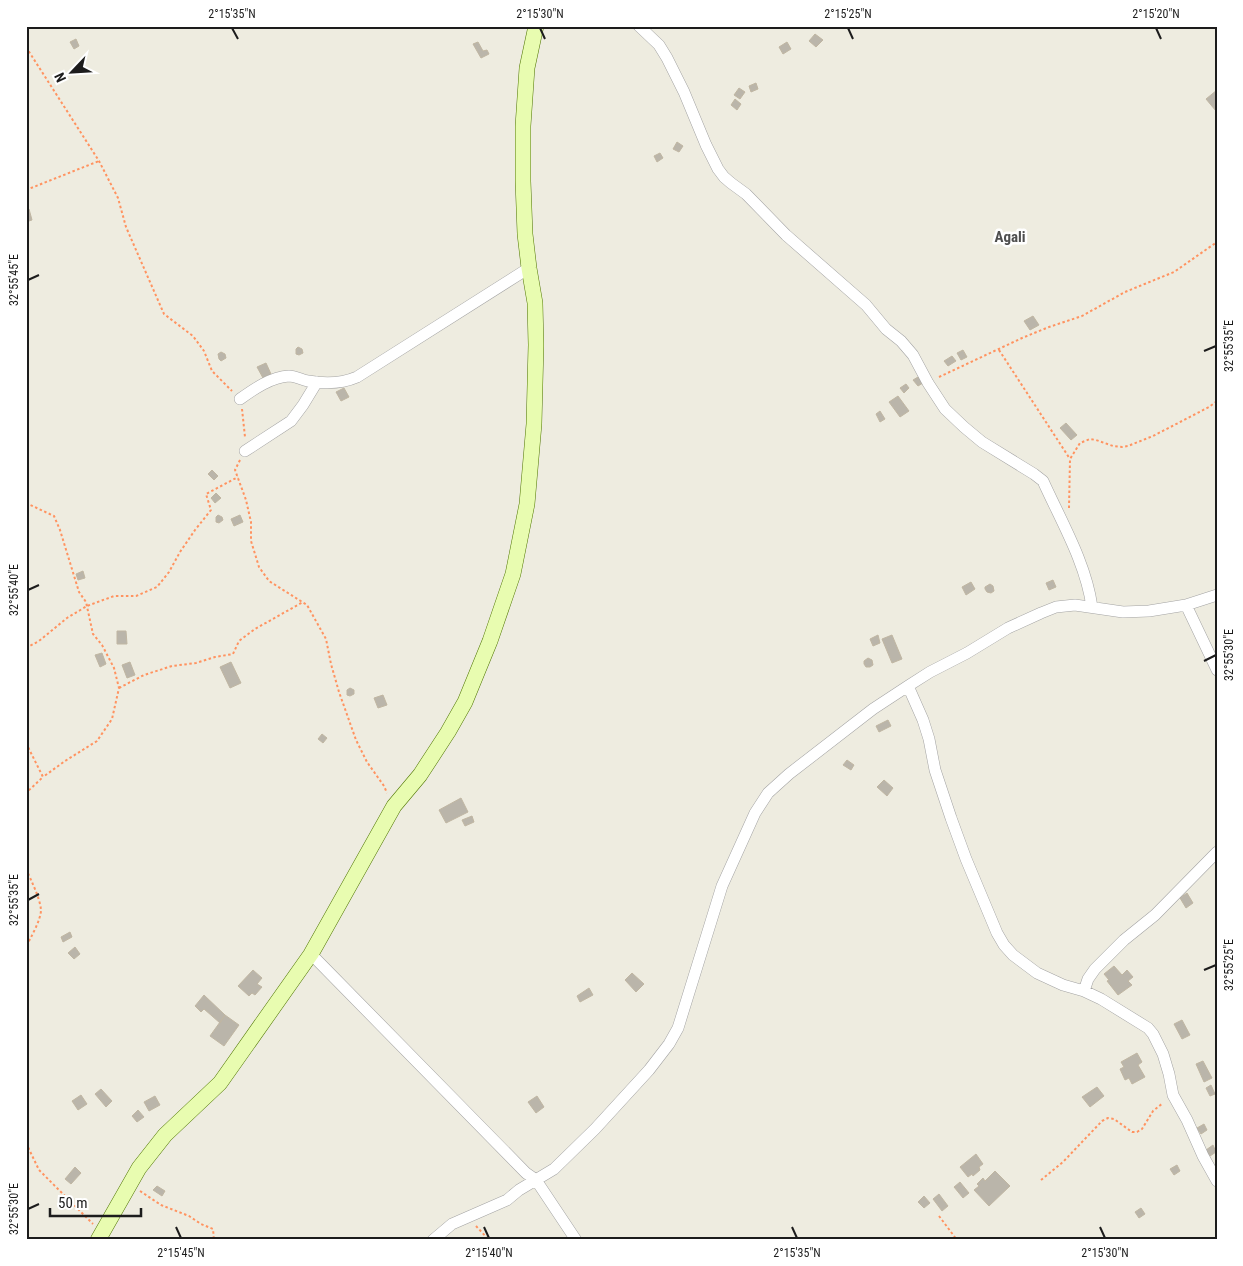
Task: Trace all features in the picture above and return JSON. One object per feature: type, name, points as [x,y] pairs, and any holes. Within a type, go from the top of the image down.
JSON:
[{"type":"street","points":[[100,1236],[139,1168],[165,1135],[220,1083],[311,954],[394,806],[420,775],[448,732],[465,702],[490,640],[513,574],[527,504],[534,424],[535,304],[526,234],[523,181],[523,126],[527,68],[536,26]]},
{"type":"street","points":[[639,26],[659,45],[667,58],[684,92],[706,145],[724,177],[746,194],[786,235],[866,305],[886,329],[901,341],[913,355],[945,409],[982,442],[1043,481],[1068,534],[1090,590],[1092,607]]},
{"type":"street","points":[[240,399],[257,387],[275,379],[290,376],[329,384],[357,377],[529,268]]},
{"type":"street","points":[[245,451],[291,422],[316,382]]},
{"type":"street","points":[[432,1240],[452,1224],[507,1200],[519,1190],[554,1169],[595,1129],[649,1070],[669,1044],[678,1028],[722,886],[755,813],[768,793],[789,774],[873,709],[908,686],[1008,628],[1041,613],[1075,605],[1123,612],[1149,611],[1186,605],[1217,595]]},
{"type":"street","points":[[1186,605],[1217,670]]},
{"type":"street","points":[[908,686],[925,726],[935,770],[966,860],[1000,939],[1013,955],[1037,973],[1063,985],[1084,991],[1108,1003],[1148,1028],[1163,1054],[1173,1095],[1217,1181]]},
{"type":"street","points":[[1084,991],[1088,979],[1095,969],[1124,940],[1155,915],[1217,852]]},
{"type":"street","points":[[311,954],[526,1173],[536,1180],[576,1240]]},
{"type":"path","points":[[26,47],[99,161],[118,198],[126,227],[164,314],[193,336],[204,351],[212,370],[240,399],[243,413],[245,451],[235,470],[246,500],[251,522],[251,541],[259,566],[269,581],[308,604],[326,639],[331,664],[356,740],[394,806]]},
{"type":"path","points":[[26,190],[99,161]]},
{"type":"path","points":[[928,383],[1049,327],[1082,316],[1125,292],[1174,272],[1217,242]]},
{"type":"path","points":[[998,350],[1070,459]]},
{"type":"path","points":[[1068,534],[1070,459],[1080,443],[1090,439],[1113,446],[1128,446],[1153,436],[1217,401]]},
{"type":"path","points":[[26,648],[39,641],[67,618],[87,606],[114,596],[136,596],[157,587],[169,572],[195,530],[211,510],[206,494],[238,477]]},
{"type":"path","points":[[26,502],[54,516],[79,592],[86,602],[93,634],[102,645],[114,668],[119,688],[112,719],[97,741],[43,777],[26,793]]},
{"type":"path","points":[[119,688],[144,675],[172,666],[196,663],[233,654],[239,641],[255,629],[303,602]]},
{"type":"path","points":[[26,743],[43,777]]},
{"type":"path","points":[[26,869],[36,891],[41,911],[34,932],[26,946]]},
{"type":"path","points":[[1041,1180],[1063,1162],[1108,1118],[1114,1119],[1134,1133],[1142,1130],[1153,1112],[1173,1095]]},
{"type":"path","points":[[26,1143],[39,1170],[100,1236]]},
{"type":"path","points":[[130,1183],[161,1205],[189,1216],[213,1229],[214,1240]]},
{"type":"path","points":[[938,1216],[957,1240]]},
{"type":"path","points":[[467,1217],[489,1240]]},
{"type":"building","points":[[815,34],[823,40],[816,47],[809,41]]},
{"type":"building","points":[[76,39],[79,46],[74,49],[70,42]]},
{"type":"building","points":[[478,42],[483,51],[487,50],[489,54],[481,58],[473,44]]},
{"type":"building","points":[[787,42],[791,49],[783,54],[779,47]]},
{"type":"building","points":[[756,83],[758,89],[751,92],[749,86]]},
{"type":"building","points":[[739,88],[745,92],[740,99],[734,95]]},
{"type":"building","points":[[1217,90],[1217,111],[1216,111],[1206,99]]},
{"type":"building","points":[[735,99],[741,104],[737,110],[731,105]]},
{"type":"building","points":[[677,142],[683,146],[679,152],[673,149]]},
{"type":"building","points":[[660,153],[663,158],[657,162],[654,156]]},
{"type":"building","points":[[29,209],[32,220],[26,222],[26,210]]},
{"type":"building","points":[[1033,316],[1039,325],[1030,330],[1024,321]]},
{"type":"building","points":[[298,347],[302,349],[303,353],[299,355],[296,354]]},
{"type":"building","points":[[963,350],[967,357],[961,360],[957,353]]},
{"type":"building","points":[[221,352],[225,354],[226,358],[221,361],[218,354]]},
{"type":"building","points":[[952,356],[956,361],[948,366],[944,361]]},
{"type":"building","points":[[266,363],[271,374],[263,378],[257,367]]},
{"type":"building","points":[[918,377],[923,383],[918,386],[913,380]]},
{"type":"building","points":[[906,384],[909,388],[904,393],[900,388]]},
{"type":"building","points":[[344,388],[349,397],[341,401],[336,392]]},
{"type":"building","points":[[898,396],[909,411],[900,417],[889,402]]},
{"type":"building","points":[[880,411],[885,419],[880,422],[876,414]]},
{"type":"building","points":[[1066,423],[1077,435],[1071,440],[1060,428]]},
{"type":"building","points":[[212,470],[218,476],[214,480],[208,474]]},
{"type":"building","points":[[216,493],[221,498],[215,503],[211,498]]},
{"type":"building","points":[[218,515],[223,520],[219,523],[216,522]]},
{"type":"building","points":[[240,515],[243,522],[234,526],[231,519]]},
{"type":"building","points":[[83,571],[85,578],[78,580],[76,574]]},
{"type":"building","points":[[1053,580],[1056,587],[1049,590],[1046,583]]},
{"type":"building","points":[[971,582],[975,589],[966,595],[962,587]]},
{"type":"building","points":[[990,584],[993,586],[994,591],[991,593],[985,589]]},
{"type":"building","points":[[117,631],[126,631],[127,644],[117,644]]},
{"type":"building","points":[[878,635],[880,643],[873,646],[870,639]]},
{"type":"building","points":[[892,635],[902,659],[892,663],[882,639]]},
{"type":"building","points":[[102,653],[106,664],[100,667],[95,655]]},
{"type":"building","points":[[868,658],[872,660],[873,665],[866,667],[864,661]]},
{"type":"building","points":[[130,662],[135,675],[127,678],[122,665]]},
{"type":"building","points":[[231,662],[241,683],[230,688],[220,667]]},
{"type":"building","points":[[350,688],[354,690],[354,694],[350,696],[347,695],[347,690]]},
{"type":"building","points":[[383,695],[387,705],[378,708],[374,698]]},
{"type":"building","points":[[888,720],[891,726],[879,732],[876,726]]},
{"type":"building","points":[[322,734],[327,738],[323,743],[318,739]]},
{"type":"building","points":[[847,760],[854,765],[851,770],[843,765]]},
{"type":"building","points":[[884,780],[893,788],[887,796],[877,787]]},
{"type":"building","points":[[461,798],[468,812],[446,823],[439,810]]},
{"type":"building","points":[[472,816],[474,822],[465,826],[462,820]]},
{"type":"building","points":[[1187,893],[1193,903],[1186,908],[1180,898]]},
{"type":"building","points":[[70,932],[72,937],[63,942],[61,937]]},
{"type":"building","points":[[75,947],[80,954],[74,959],[68,953]]},
{"type":"building","points":[[1114,966],[1122,975],[1127,970],[1133,977],[1128,981],[1132,985],[1118,995],[1104,974]]},
{"type":"building","points":[[253,970],[262,978],[257,984],[262,987],[255,995],[252,993],[249,996],[238,986]]},
{"type":"building","points":[[632,973],[644,984],[636,992],[625,980]]},
{"type":"building","points":[[589,988],[593,995],[580,1002],[577,996]]},
{"type":"building","points":[[204,995],[225,1015],[220,1023],[204,1009],[201,1012],[195,1006]]},
{"type":"building","points":[[225,1015],[239,1025],[224,1046],[210,1036]]},
{"type":"building","points":[[1182,1020],[1190,1035],[1182,1039],[1174,1024]]},
{"type":"building","points":[[1137,1053],[1142,1062],[1138,1065],[1145,1077],[1132,1084],[1129,1078],[1125,1080],[1120,1069],[1124,1067],[1121,1062]]},
{"type":"building","points":[[1203,1061],[1212,1078],[1204,1082],[1196,1064]]},
{"type":"building","points":[[1211,1085],[1215,1094],[1210,1096],[1206,1088]]},
{"type":"building","points":[[1097,1087],[1104,1096],[1090,1107],[1082,1097]]},
{"type":"building","points":[[101,1089],[112,1101],[106,1107],[95,1094]]},
{"type":"building","points":[[81,1095],[87,1104],[78,1110],[72,1101]]},
{"type":"building","points":[[155,1096],[160,1105],[149,1111],[144,1102]]},
{"type":"building","points":[[537,1096],[544,1107],[536,1113],[528,1102]]},
{"type":"building","points":[[138,1110],[144,1117],[137,1122],[132,1116]]},
{"type":"building","points":[[1204,1124],[1207,1130],[1201,1134],[1197,1128]]},
{"type":"building","points":[[1213,1145],[1216,1152],[1210,1156],[1206,1150]]},
{"type":"building","points":[[976,1154],[983,1164],[979,1167],[980,1170],[973,1176],[972,1174],[968,1177],[960,1167]]},
{"type":"building","points":[[1177,1165],[1180,1171],[1174,1175],[1170,1169]]},
{"type":"building","points":[[75,1167],[81,1173],[71,1184],[65,1179]]},
{"type":"building","points":[[995,1171],[1010,1186],[989,1206],[974,1190],[979,1186],[977,1184],[983,1178],[985,1181]]},
{"type":"building","points":[[960,1182],[969,1193],[963,1198],[954,1187]]},
{"type":"building","points":[[157,1186],[165,1191],[162,1196],[153,1190]]},
{"type":"building","points":[[939,1194],[948,1206],[942,1211],[933,1199]]},
{"type":"building","points":[[924,1196],[930,1203],[924,1208],[918,1202]]},
{"type":"building","points":[[1141,1208],[1145,1214],[1139,1218],[1135,1212]]},
{"type":"district","name":"Agali","points":[[1010,237]]}]
